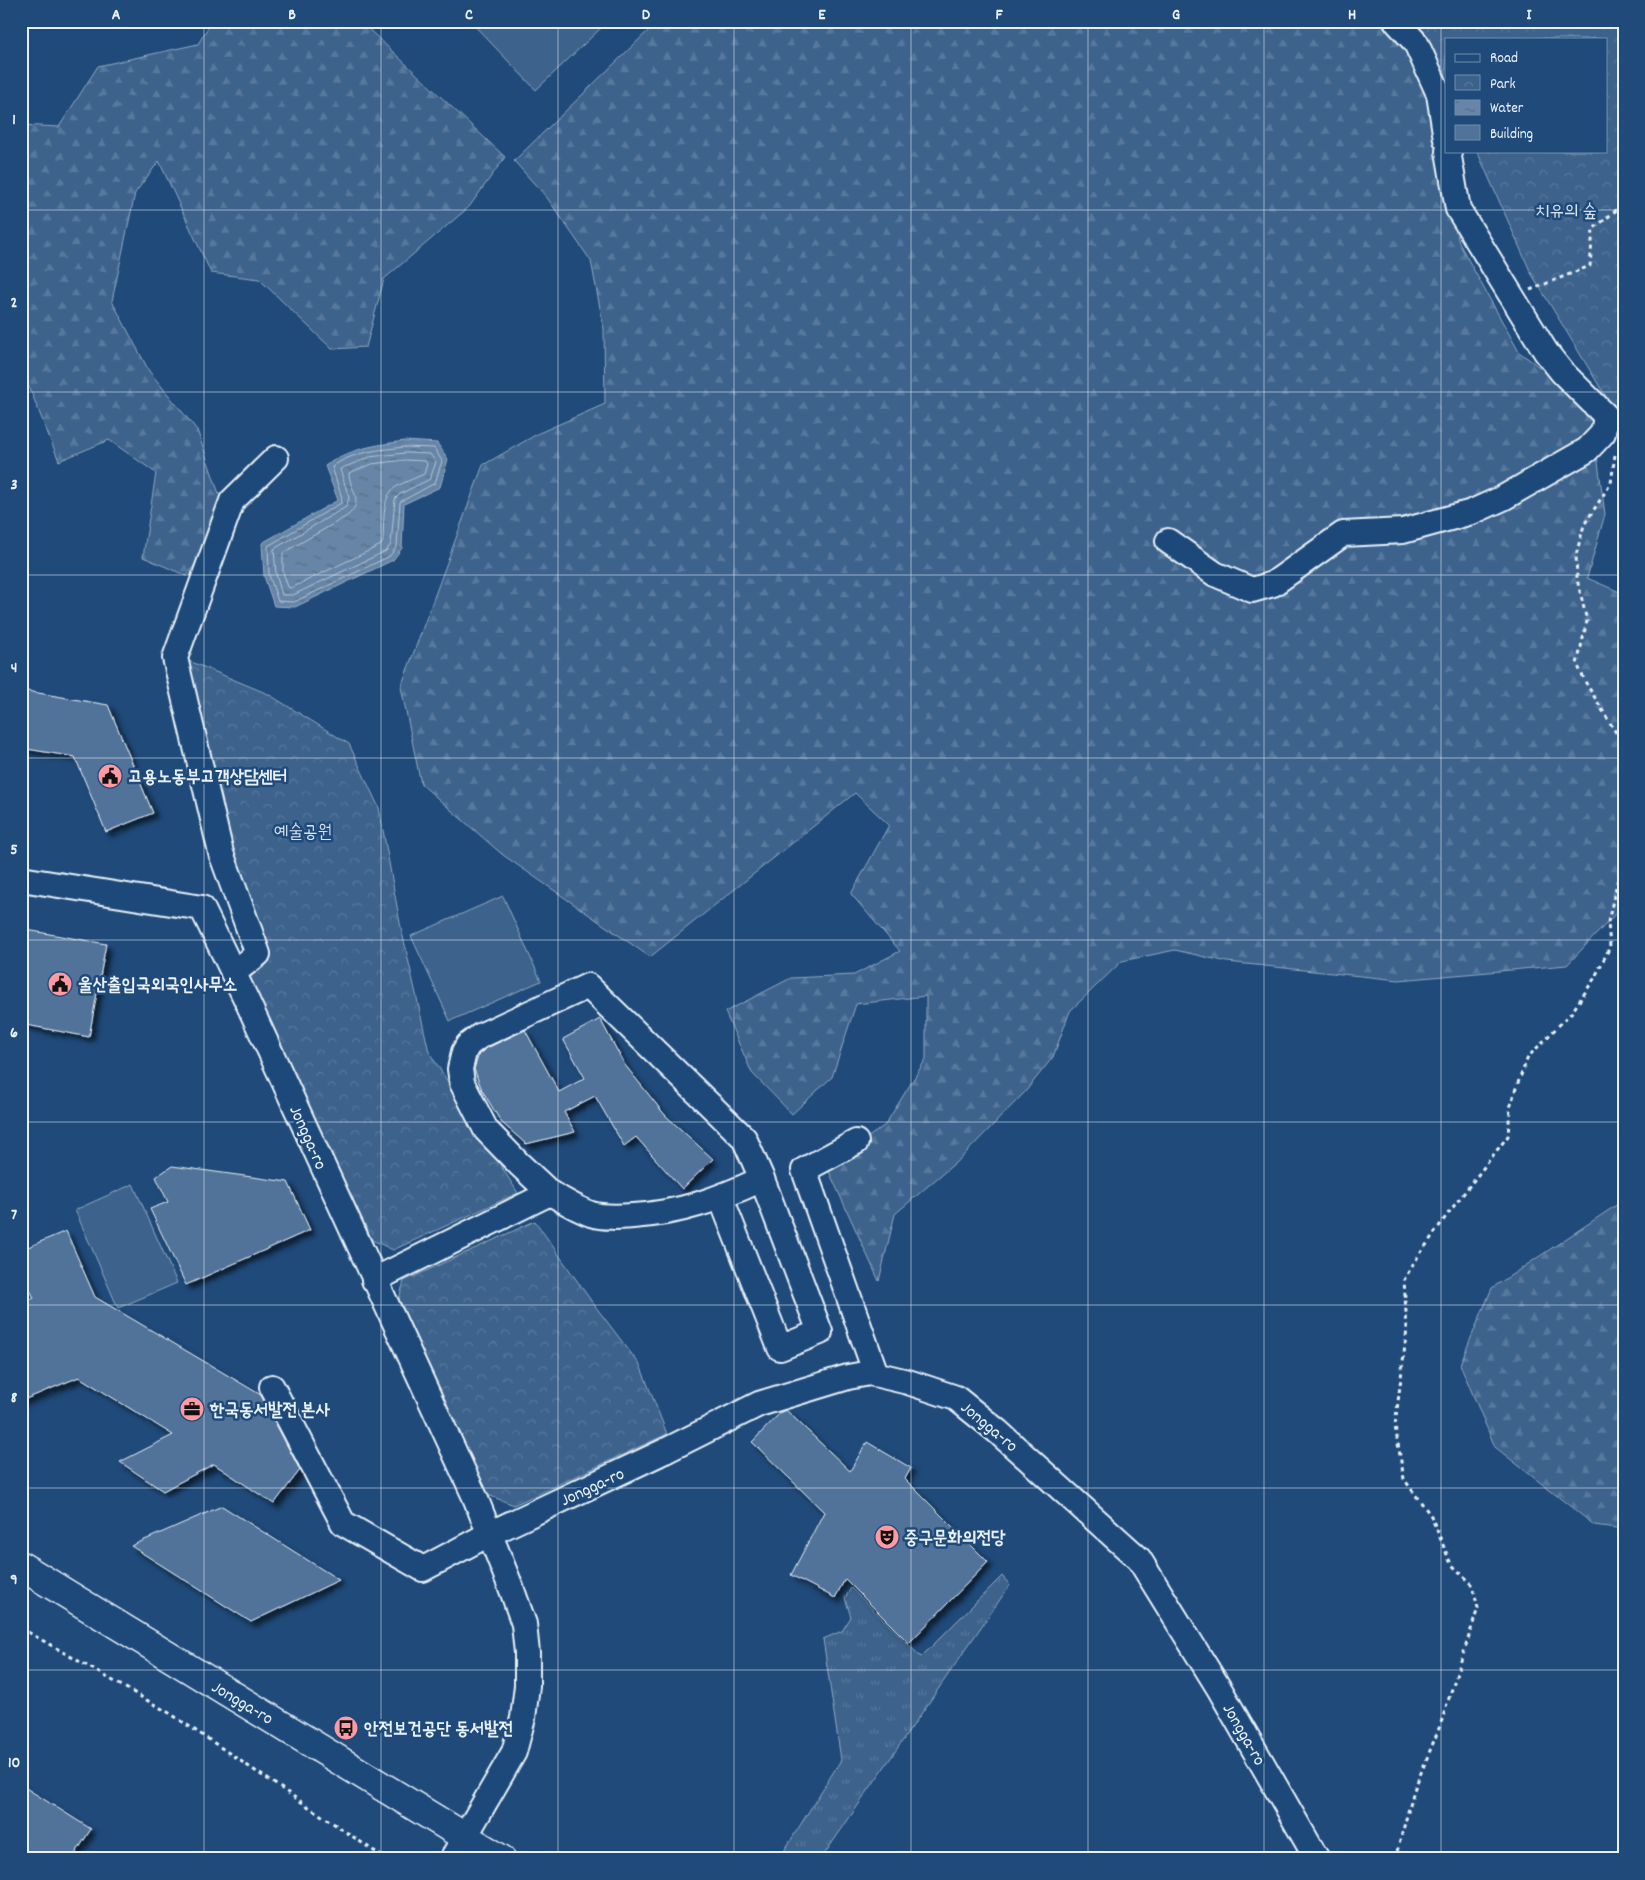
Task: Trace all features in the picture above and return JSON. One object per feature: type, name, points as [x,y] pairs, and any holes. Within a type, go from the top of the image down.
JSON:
[{"type":"main road","name":"Jongga-ro","points":[[21,1566],[222,1689],[459,1847],[501,1859]]},
{"type":"street","points":[[1396,21],[1416,43],[1439,94],[1445,133]]},
{"type":"street","points":[[1168,541],[1215,574],[1252,590],[1273,584],[1343,534],[1403,531],[1472,512],[1503,498],[1587,450],[1615,421],[1562,372],[1546,352],[1512,298],[1458,209],[1448,152]]},
{"type":"street","points":[[233,973],[258,954],[221,853],[175,658],[232,501],[276,458]]},
{"type":"street","name":"Jongga-ro","points":[[21,879],[202,908],[474,1497],[524,1624],[527,1653],[527,1686],[523,1718],[514,1752],[459,1847]]},
{"type":"street","points":[[721,1198],[780,1348],[820,1332],[762,1179],[744,1138],[588,986],[480,1036],[468,1045],[464,1052],[460,1069],[462,1083],[486,1130],[518,1164],[550,1193],[572,1206],[592,1214],[616,1217],[648,1215],[684,1209],[721,1198],[762,1179]]},
{"type":"street","points":[[856,1142],[804,1170],[876,1374]]},
{"type":"street","points":[[374,1280],[550,1193]]},
{"type":"street","name":"Jongga-ro","points":[[489,1534],[667,1450],[759,1404],[848,1377],[870,1373],[876,1374],[956,1398],[997,1431],[1139,1560],[1220,1690],[1317,1859]]},
{"type":"street","points":[[272,1387],[343,1523],[423,1569],[489,1534]]},
{"type":"path","points":[[1512,298],[1534,287],[1590,266],[1592,229],[1624,204]]},
{"type":"path","points":[[1615,455],[1611,484],[1584,525],[1576,555],[1577,579],[1587,621],[1577,664],[1586,684],[1624,746]]},
{"type":"path","points":[[1395,1859],[1414,1790],[1440,1726],[1478,1608],[1472,1584],[1451,1564],[1431,1516],[1404,1479],[1395,1426],[1407,1329],[1404,1280],[1413,1264],[1448,1215],[1508,1136],[1510,1108],[1528,1058],[1572,1012],[1594,979],[1610,948],[1608,922],[1624,852]]},
{"type":"path","points":[[21,1628],[171,1714],[386,1859]]},
{"type":"green space","points":[[212,21],[360,21],[505,157],[469,207],[384,279],[366,347],[332,349],[259,279],[211,273],[159,161],[135,193],[112,301],[149,371],[197,430],[227,517],[187,576],[143,557],[156,473],[109,440],[59,461],[21,367],[21,125],[59,127],[98,66],[198,44]]},
{"type":"green space","points":[[470,21],[598,21],[603,26],[536,90]]},
{"type":"green space","points":[[645,21],[1320,21],[1323,23],[1332,21],[1389,21],[1423,78],[1459,243],[1519,352],[1590,404],[1605,514],[1587,578],[1622,593],[1624,592],[1624,905],[1567,965],[1399,980],[1227,962],[1175,950],[1122,961],[1070,1011],[1053,1057],[1025,1092],[961,1158],[895,1214],[879,1281],[827,1167],[885,1125],[926,1059],[926,996],[856,1004],[832,1077],[792,1114],[752,1073],[725,1012],[791,978],[854,975],[900,951],[851,894],[889,825],[855,793],[650,957],[503,855],[421,784],[401,687],[483,465],[539,433],[605,404],[604,329],[591,261],[548,199],[514,161],[651,28]]},
{"type":"green space","name":"치유의 숲","points":[[1417,21],[1624,21],[1624,421],[1620,420],[1531,273],[1477,152],[1608,152],[1608,38],[1445,38],[1445,82]]},
{"type":"green space","name":"예술공원","points":[[189,661],[268,694],[349,744],[379,808],[400,923],[429,1052],[518,1193],[393,1250],[372,1240],[250,978],[263,964],[226,848]]},
{"type":"green space","points":[[503,896],[541,981],[450,1021],[411,936]]},
{"type":"green space","points":[[133,1184],[177,1283],[118,1308],[75,1210]]},
{"type":"green space","points":[[1624,1200],[1624,1529],[1594,1525],[1495,1447],[1460,1364],[1492,1288]]},
{"type":"green space","points":[[535,1221],[592,1302],[640,1365],[667,1434],[514,1505],[488,1495],[399,1299],[404,1281]]},
{"type":"green space","points":[[1002,1576],[1010,1585],[821,1859],[779,1859],[841,1760],[823,1639],[842,1631],[851,1617],[845,1598],[851,1588],[921,1657]]},
{"type":"water","points":[[405,441],[437,443],[448,459],[440,487],[404,504],[402,548],[393,560],[295,607],[274,606],[264,576],[262,543],[338,500],[325,466],[354,451]]},
{"type":"building","name":"고용노동부고객상담센터","points":[[21,690],[108,705],[153,813],[106,832],[75,757],[21,748]]},
{"type":"building","name":"울산출입국외국인사무소","points":[[21,929],[106,944],[89,1037],[21,1024]]},
{"type":"building","points":[[600,1019],[625,1065],[665,1115],[713,1159],[682,1189],[636,1137],[624,1146],[595,1096],[564,1112],[575,1132],[526,1144],[501,1122],[482,1090],[474,1069],[479,1054],[487,1048],[525,1030],[559,1092],[585,1078],[563,1039]]},
{"type":"building","points":[[172,1166],[288,1182],[310,1230],[186,1285],[150,1209],[168,1202],[156,1177]]},
{"type":"building","points":[[66,1231],[95,1297],[261,1395],[300,1470],[274,1504],[214,1464],[163,1491],[120,1462],[173,1435],[79,1377],[21,1401],[21,1305],[34,1298],[21,1272],[21,1250]]},
{"type":"building","name":"중구문화의전당","points":[[786,1410],[850,1471],[867,1442],[911,1468],[905,1479],[988,1562],[909,1643],[845,1579],[835,1598],[791,1575],[824,1512],[752,1442],[781,1412]]},
{"type":"building","points":[[222,1506],[339,1580],[251,1622],[131,1546]]},
{"type":"building","points":[[21,1785],[91,1829],[72,1859],[31,1859],[21,1852]]},
{"type":"place","name":"고용노동부고객상담센터","points":[[110,776]]},
{"type":"place","name":"울산출입국외국인사무소","points":[[60,984]]},
{"type":"place","name":"한국동서발전 본사","points":[[192,1409]]},
{"type":"place","name":"중구문화의전당","points":[[887,1537]]},
{"type":"place","name":"안전보건공단 동서발전","points":[[346,1728]]}]
